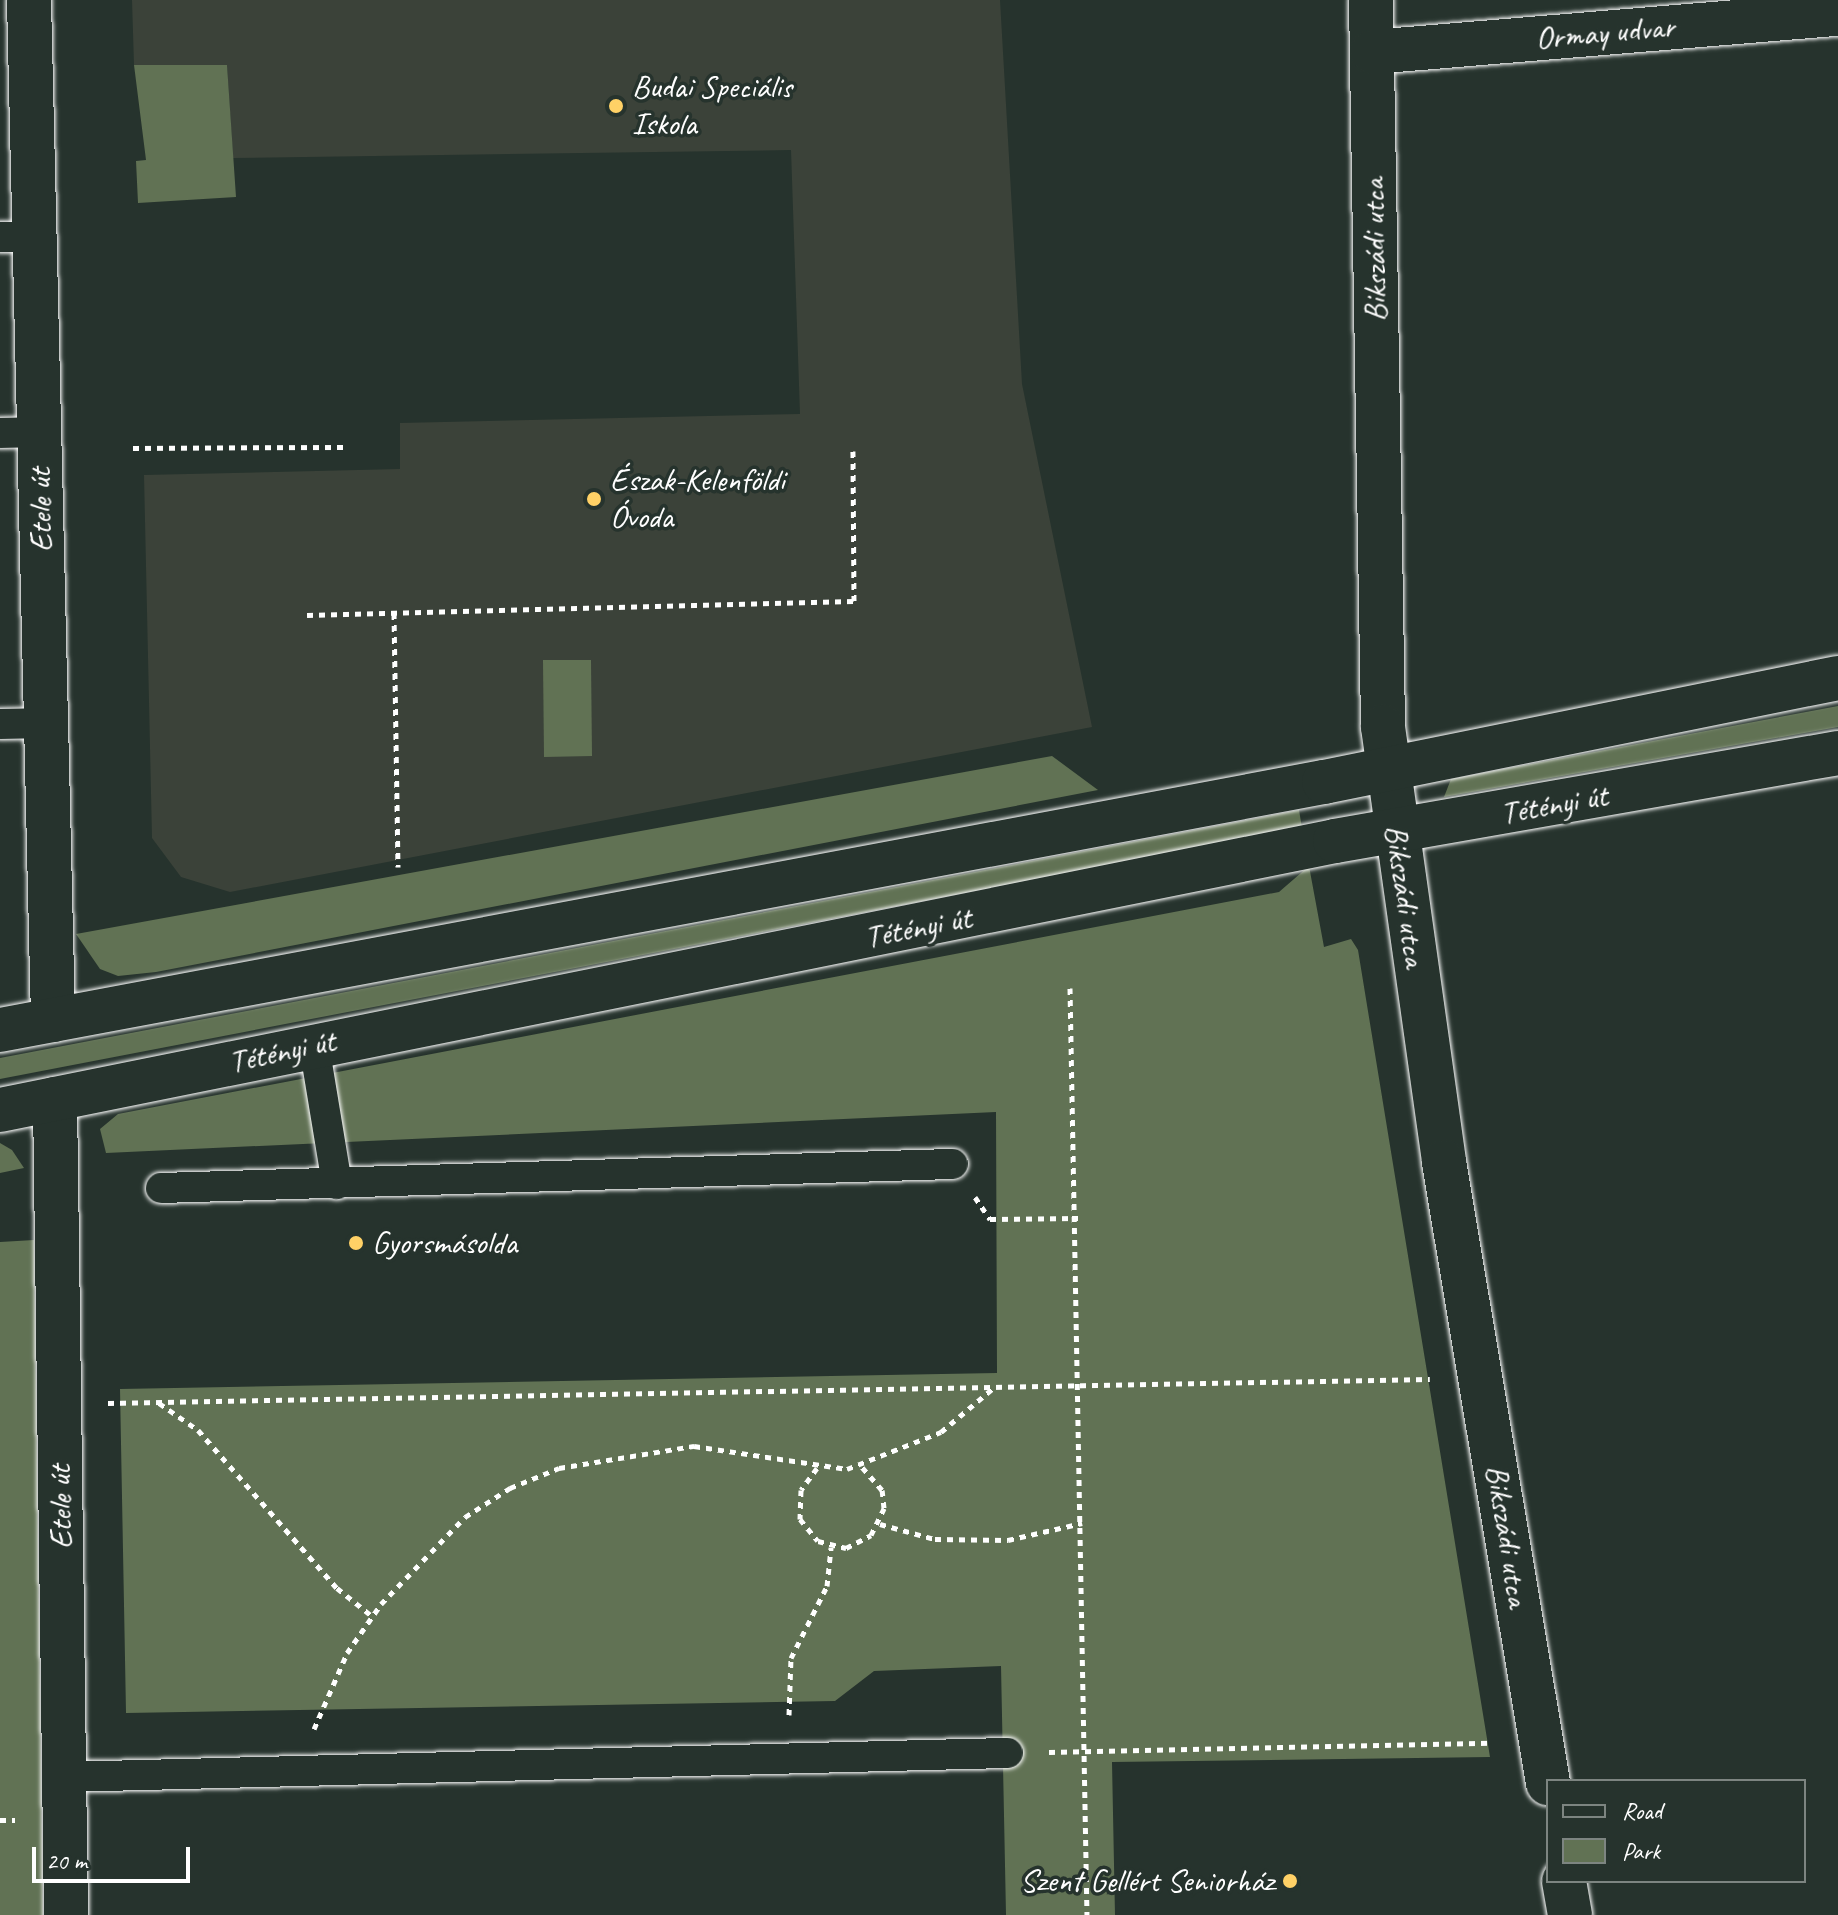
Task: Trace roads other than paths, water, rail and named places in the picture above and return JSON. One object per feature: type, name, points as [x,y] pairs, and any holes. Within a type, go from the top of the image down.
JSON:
[{"type":"street","name":"Etele út","points":[[29,0],[17,237],[20,432],[46,723],[53,1020]]},
{"type":"street","name":"Bikszádi utca","points":[[1371,0],[1389,770],[1396,832],[1547,1779]]},
{"type":"street","name":"Ormay udvar","points":[[1372,52],[1838,14]]},
{"type":"street","name":"Tétényi út","points":[[0,1030],[1389,770],[1838,678]]},
{"type":"street","name":"Tétényi út","points":[[0,1110],[314,1045],[1396,832],[1838,753]]},
{"type":"street","name":"Etele út","points":[[55,1099],[66,1915]]},
{"type":"street","points":[[1564,1883],[1570,1915]]},
{"type":"lane","points":[[0,724],[46,723]]},
{"type":"lane","points":[[314,1045],[337,1184]]},
{"type":"lane","points":[[161,1188],[953,1164]]},
{"type":"lane","points":[[64,1777],[1008,1753]]},
{"type":"place","name":"Budai Speciális Iskola","points":[[616,106]]},
{"type":"place","name":"Észak-Kelenföldi Óvoda","points":[[594,499]]},
{"type":"place","name":"Gyorsmásolda","points":[[356,1243]]},
{"type":"place","name":"Szent Gellért Seniorház","points":[[1290,1881]]}]
